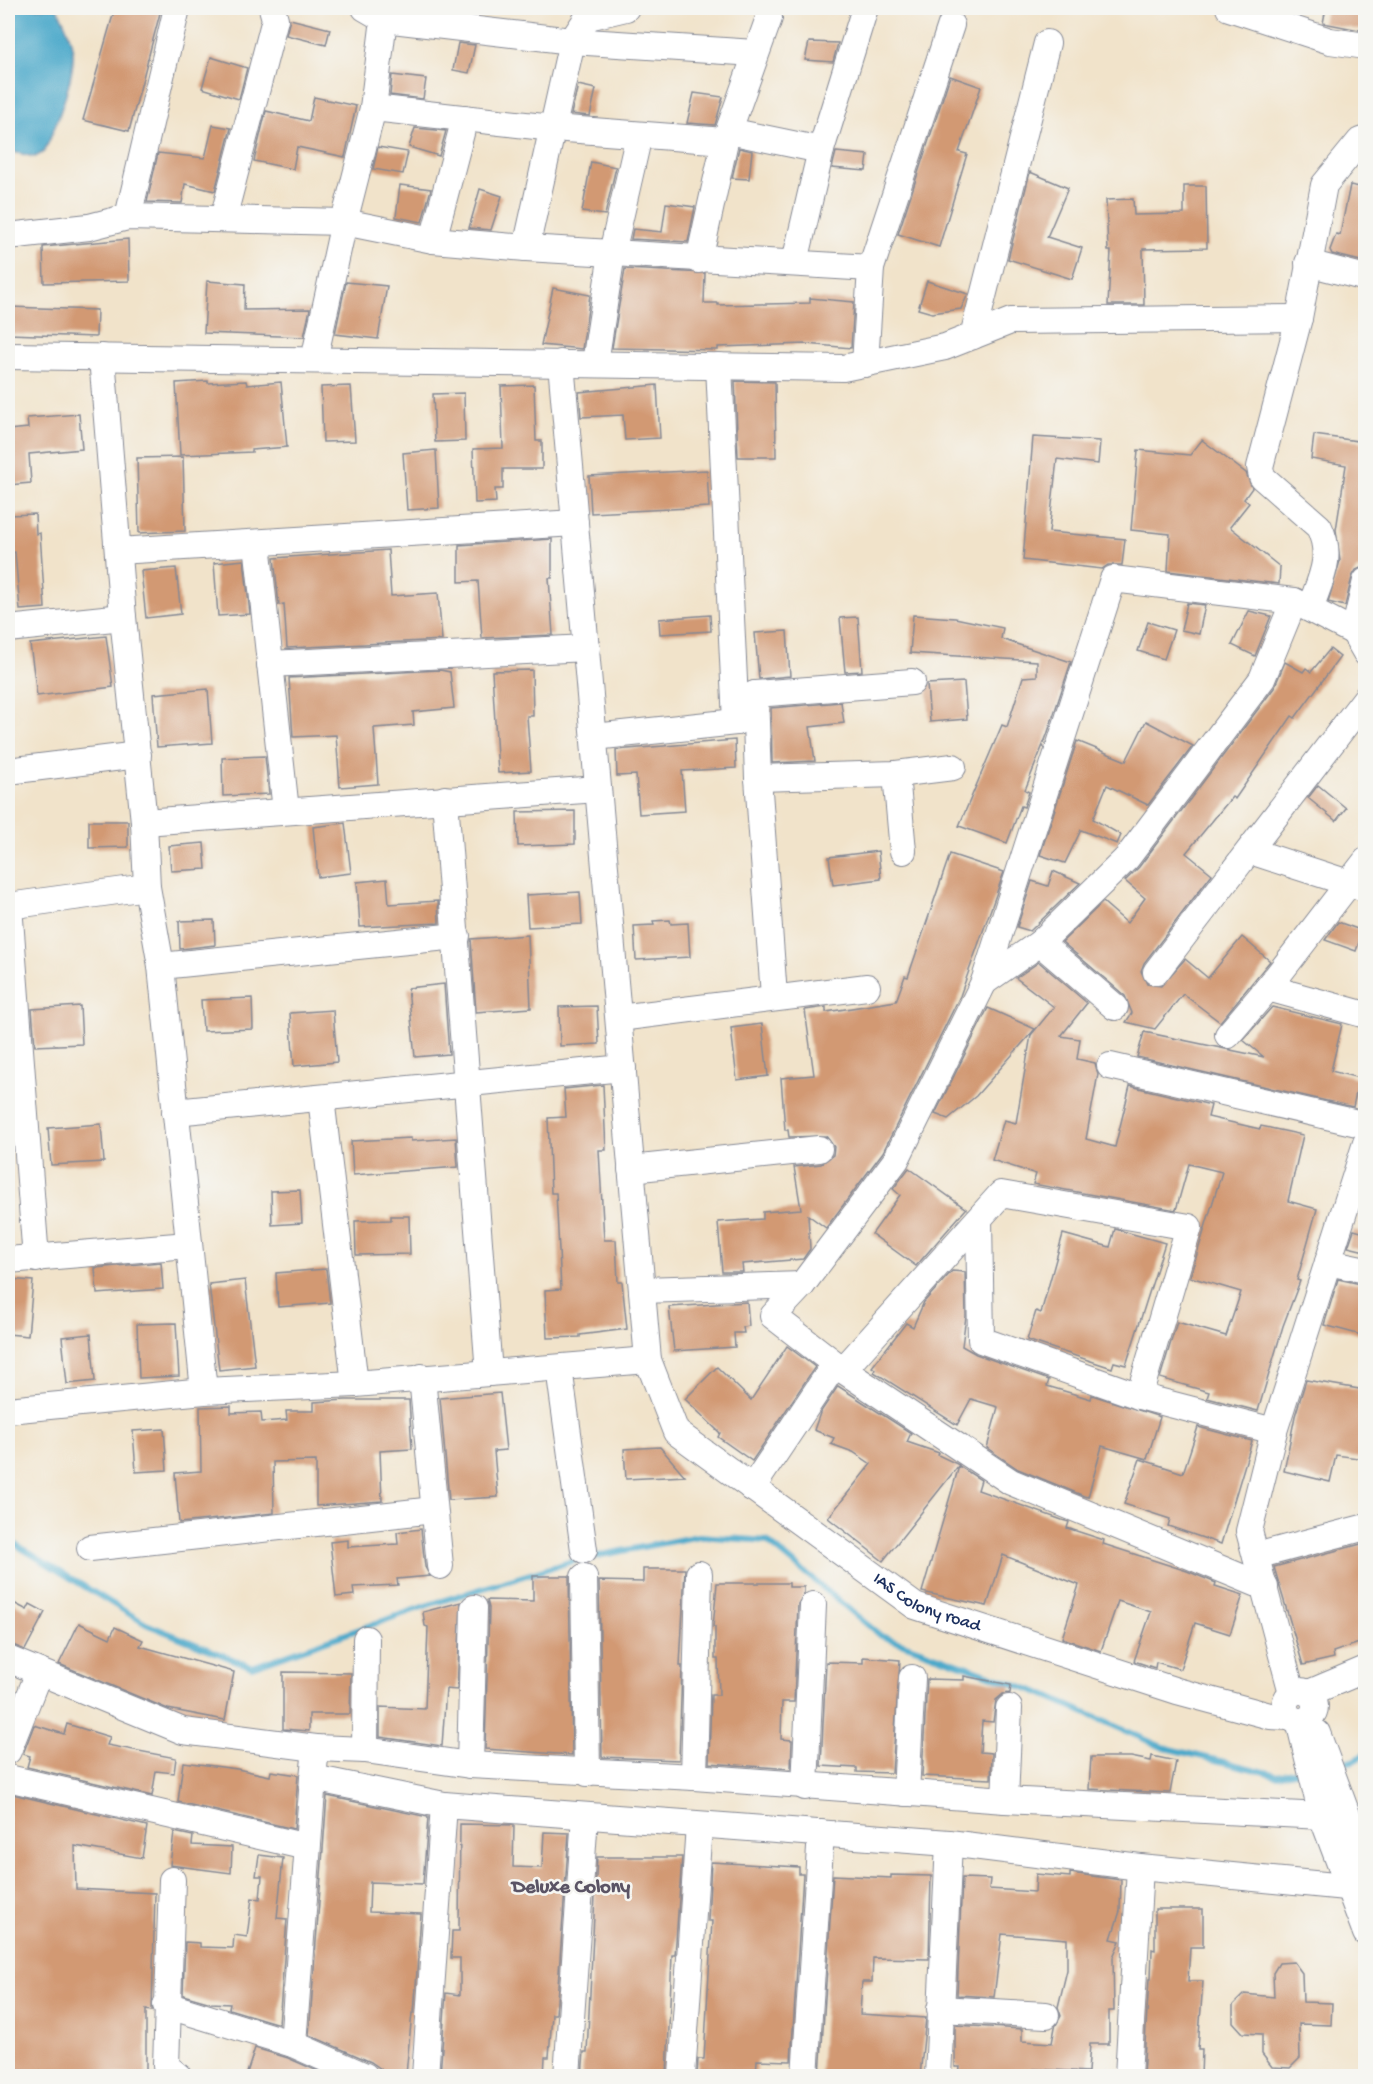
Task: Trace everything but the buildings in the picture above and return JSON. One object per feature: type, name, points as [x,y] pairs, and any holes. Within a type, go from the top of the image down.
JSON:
[{"type":"street","points":[[128,217],[177,8]]},
{"type":"street","points":[[223,219],[275,19],[272,8]]},
{"type":"street","points":[[526,249],[572,41],[588,17],[626,8]]},
{"type":"street","points":[[795,262],[821,150],[865,8]]},
{"type":"street","points":[[1229,8],[1330,41],[1365,46]]},
{"type":"street","points":[[314,360],[344,222],[373,108],[375,13],[572,41],[755,53]]},
{"type":"street","points":[[699,260],[727,136],[769,18]]},
{"type":"street","points":[[865,364],[871,268],[951,25]]},
{"type":"street","points":[[973,336],[1047,43]]},
{"type":"street","points":[[373,108],[553,129],[639,135],[727,136],[821,150]]},
{"type":"street","points":[[433,240],[465,118]]},
{"type":"street","points":[[595,363],[612,253],[639,135]]},
{"type":"street","points":[[984,982],[1040,943],[1128,858],[1262,679],[1328,553],[1325,538],[1319,527],[1262,477],[1260,467],[1299,318],[1324,185],[1359,141],[1365,139]]},
{"type":"street","points":[[8,236],[89,227],[128,217],[344,222],[433,240],[526,249],[699,260],[795,262],[871,268]]},
{"type":"street","points":[[1308,263],[1365,278]]},
{"type":"street","points":[[8,356],[843,368],[945,347],[1011,321],[1299,318]]},
{"type":"street","points":[[102,357],[123,617],[144,822],[147,888],[161,966],[204,1391]]},
{"type":"street","name":"IAS Colony road","points":[[561,363],[648,1360],[676,1432],[915,1606],[1177,1691],[1269,1716],[1300,1708]]},
{"type":"street","points":[[719,366],[736,722]]},
{"type":"street","points":[[118,551],[575,523]]},
{"type":"street","points":[[257,543],[286,811]]},
{"type":"street","points":[[1264,1587],[1011,1482],[839,1367],[773,1316],[802,1284],[896,1160],[984,982],[1113,579],[1302,605],[1360,642],[1365,581]]},
{"type":"street","points":[[8,628],[123,617]]},
{"type":"street","points":[[270,664],[587,648]]},
{"type":"street","points":[[755,694],[912,682]]},
{"type":"street","points":[[594,737],[736,722],[755,694]]},
{"type":"street","points":[[755,694],[758,778],[774,996]]},
{"type":"street","points":[[1156,972],[1250,852],[1365,698]]},
{"type":"street","points":[[8,771],[138,754]]},
{"type":"street","points":[[758,778],[896,774],[953,767]]},
{"type":"street","points":[[896,774],[903,850]]},
{"type":"street","points":[[144,822],[598,789]]},
{"type":"street","points":[[445,799],[489,1373]]},
{"type":"street","points":[[1250,852],[1357,886]]},
{"type":"street","points":[[1228,1035],[1357,886],[1365,861]]},
{"type":"street","points":[[36,1259],[8,906],[147,888]]},
{"type":"street","points":[[161,966],[457,936]]},
{"type":"street","points":[[1040,943],[1115,1007]]},
{"type":"street","points":[[619,1018],[774,996],[867,987]]},
{"type":"street","points":[[1268,988],[1365,1015]]},
{"type":"street","points":[[1110,1066],[1365,1125]]},
{"type":"street","points":[[175,1112],[623,1068]]},
{"type":"street","points":[[321,1098],[355,1384]]},
{"type":"street","points":[[1363,1854],[1321,1768],[1300,1708],[1249,1531],[1274,1431],[1365,1143]]},
{"type":"street","points":[[631,1169],[819,1149]]},
{"type":"street","points":[[752,1488],[839,1367],[1001,1194],[1189,1227],[1139,1396]]},
{"type":"street","points":[[979,1219],[981,1340],[1139,1396],[1274,1431]]},
{"type":"street","points":[[8,1260],[188,1245]]},
{"type":"street","points":[[1328,1262],[1365,1270]]},
{"type":"street","points":[[642,1290],[802,1284]]},
{"type":"street","points":[[8,1410],[204,1391],[355,1384],[648,1360]]},
{"type":"street","points":[[559,1368],[584,1550]]},
{"type":"street","points":[[422,1377],[440,1566]]},
{"type":"street","points":[[90,1548],[434,1510]]},
{"type":"street","points":[[1256,1556],[1365,1527]]},
{"type":"street","points":[[694,1777],[699,1575]]},
{"type":"street","points":[[584,1577],[587,1773]]},
{"type":"street","points":[[806,1787],[813,1605]]},
{"type":"street","points":[[470,1765],[474,1608]]},
{"type":"street","points":[[365,1750],[366,1639]]},
{"type":"street","points":[[8,1659],[183,1731],[316,1748],[365,1750],[470,1765],[587,1773],[694,1777],[1005,1800],[1322,1816]]},
{"type":"street","points":[[1300,1708],[1365,1669]]},
{"type":"street","points":[[8,1750],[39,1672]]},
{"type":"street","points":[[906,1793],[912,1678]]},
{"type":"street","points":[[1005,1800],[1009,1708]]},
{"type":"street","points":[[293,2044],[316,1748]]},
{"type":"street","points":[[1321,1768],[1322,1816],[1357,1888],[1365,1933]]},
{"type":"street","points":[[8,1778],[307,1847]]},
{"type":"street","points":[[313,1778],[444,1805],[949,1843],[1140,1867],[1357,1888]]},
{"type":"street","points":[[425,2076],[444,1805]]},
{"type":"street","points":[[567,2076],[585,1816]]},
{"type":"street","points":[[682,2076],[699,1825]]},
{"type":"street","points":[[805,2076],[821,1833]]},
{"type":"street","points":[[938,2076],[949,1843]]},
{"type":"street","points":[[1128,2076],[1140,1867]]},
{"type":"street","points":[[172,1880],[166,2005],[166,2066],[178,2076]]},
{"type":"street","points":[[166,2005],[293,2044],[362,2076]]},
{"type":"street","points":[[940,2009],[1046,2015]]},
{"type":"water","points":[[8,8],[57,8],[72,46],[73,63],[63,103],[44,152],[35,157],[8,151]]},
{"type":"waterway","points":[[8,1540],[146,1624],[252,1667],[428,1605],[576,1560],[699,1536],[767,1541],[881,1636],[1040,1693],[1162,1747],[1277,1775],[1306,1770]]},
{"type":"waterway","points":[[1334,1765],[1353,1761],[1366,1754]]},
{"type":"district","name":"Deluxe Colony","points":[[571,1888]]}]
